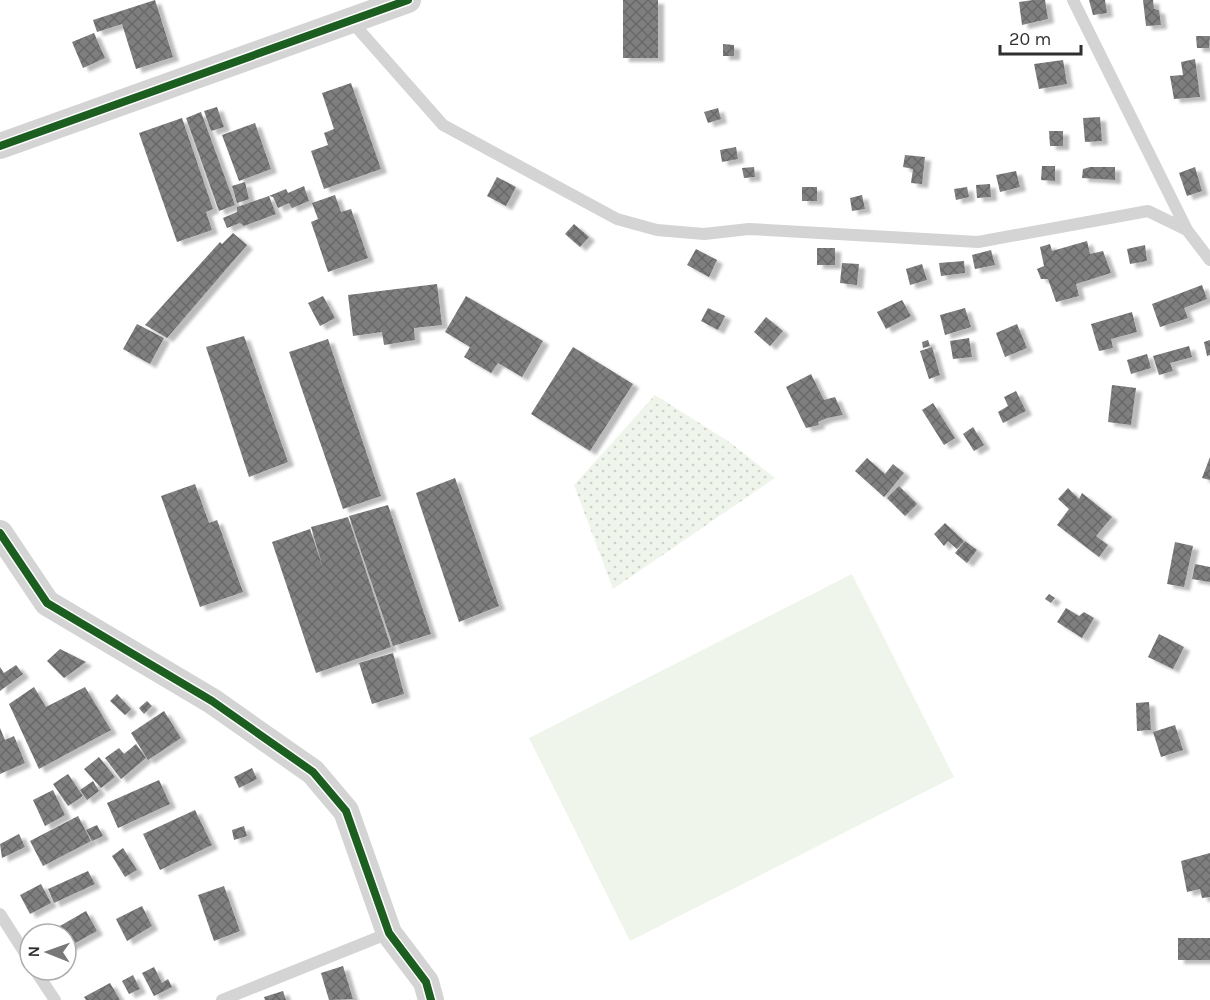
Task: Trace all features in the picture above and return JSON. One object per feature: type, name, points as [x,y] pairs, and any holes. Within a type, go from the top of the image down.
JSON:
[{"type":"street","points":[[0,146],[352,22],[408,0]]},
{"type":"street","points":[[0,533],[47,603],[212,701],[313,772],[346,811],[389,933],[426,982],[431,1000]]},
{"type":"lane","points":[[1073,0],[1187,230],[1210,260]]},
{"type":"lane","points":[[352,22],[443,124],[617,219],[657,230],[704,234],[749,229],[978,242],[1148,211],[1187,230]]},
{"type":"lane","points":[[0,914],[18,942]]},
{"type":"lane","points":[[222,1000],[389,933]]},
{"type":"lane","points":[[43,982],[55,1000]]},
{"type":"shaded area","points":[[655,395],[728,441],[775,478],[613,589],[574,485]]},
{"type":"shaded area","points":[[852,574],[954,777],[630,941],[529,738]]},
{"type":"building","points":[[155,0],[173,57],[136,69],[122,24],[97,32],[93,20]]},
{"type":"building","points":[[623,0],[658,0],[658,58],[623,58]]},
{"type":"building","points":[[1045,0],[1048,19],[1022,25],[1019,2]]},
{"type":"building","points":[[1089,0],[1105,0],[1107,13],[1093,15]]},
{"type":"building","points":[[1143,0],[1153,0],[1154,9],[1159,10],[1161,25],[1146,26]]},
{"type":"building","points":[[94,33],[105,58],[83,68],[72,42]]},
{"type":"building","points":[[1196,36],[1210,36],[1209,48],[1197,48]]},
{"type":"building","points":[[723,44],[734,45],[734,56],[723,56]]},
{"type":"building","points":[[1195,59],[1200,97],[1174,99],[1170,76],[1183,75],[1181,62]]},
{"type":"building","points":[[1063,60],[1067,84],[1039,89],[1034,64]]},
{"type":"building","points":[[351,83],[381,169],[324,189],[311,151],[328,145],[324,133],[334,129],[322,93]]},
{"type":"building","points":[[217,107],[224,127],[211,131],[204,111]]},
{"type":"building","points":[[718,108],[721,119],[708,123],[704,112]]},
{"type":"building","points":[[201,112],[235,205],[219,211],[186,118]]},
{"type":"building","points":[[1100,117],[1102,141],[1085,142],[1083,118]]},
{"type":"building","points":[[182,118],[213,209],[206,212],[212,230],[177,242],[139,133]]},
{"type":"building","points":[[255,123],[271,169],[239,181],[222,135]]},
{"type":"building","points":[[1049,131],[1063,131],[1063,146],[1050,146]]},
{"type":"building","points":[[736,147],[738,159],[722,162],[720,150]]},
{"type":"building","points":[[905,155],[925,157],[922,184],[911,183],[913,169],[903,167]]},
{"type":"building","points":[[1042,166],[1055,166],[1055,181],[1041,180]]},
{"type":"building","points":[[754,167],[755,177],[744,178],[742,168]]},
{"type":"building","points":[[1115,167],[1115,180],[1082,178],[1083,169]]},
{"type":"building","points":[[1195,167],[1202,191],[1187,196],[1179,173]]},
{"type":"building","points":[[1016,171],[1020,187],[1000,192],[996,175]]},
{"type":"building","points":[[497,177],[516,187],[506,206],[487,196]]},
{"type":"building","points":[[245,182],[249,199],[237,203],[232,186]]},
{"type":"building","points":[[990,184],[991,197],[977,198],[976,185]]},
{"type":"building","points":[[304,186],[309,201],[292,208],[289,203],[278,208],[273,197],[269,196],[286,189],[288,193]]},
{"type":"building","points":[[802,187],[817,187],[817,201],[802,201]]},
{"type":"building","points":[[967,187],[969,197],[956,200],[954,189]]},
{"type":"building","points":[[335,195],[341,212],[351,209],[368,258],[328,272],[311,222],[318,219],[312,203]]},
{"type":"building","points":[[862,195],[865,209],[852,211],[850,198]]},
{"type":"building","points":[[269,196],[276,214],[244,226],[240,223],[227,228],[223,218],[237,212],[237,207]]},
{"type":"building","points":[[574,224],[589,237],[580,247],[565,234]]},
{"type":"building","points":[[233,233],[247,245],[167,338],[145,325],[220,242],[222,244]]},
{"type":"building","points":[[1087,241],[1090,254],[1103,251],[1111,273],[1076,284],[1079,296],[1056,302],[1048,279],[1041,279],[1037,269],[1044,266],[1040,247],[1050,244],[1052,251]]},
{"type":"building","points":[[1145,245],[1147,261],[1130,264],[1127,249]]},
{"type":"building","points":[[817,248],[835,248],[835,265],[817,265]]},
{"type":"building","points":[[696,249],[717,260],[709,277],[687,265]]},
{"type":"building","points":[[991,250],[995,265],[975,269],[972,255]]},
{"type":"building","points":[[964,261],[965,273],[941,276],[939,263]]},
{"type":"building","points":[[842,263],[859,264],[857,285],[840,283]]},
{"type":"building","points":[[922,264],[927,280],[910,285],[906,269]]},
{"type":"building","points":[[437,284],[442,325],[414,328],[415,340],[384,345],[382,332],[353,336],[348,295]]},
{"type":"building","points":[[1202,285],[1207,299],[1184,308],[1188,318],[1160,327],[1152,304]]},
{"type":"building","points":[[323,296],[335,318],[320,326],[308,303]]},
{"type":"building","points":[[466,296],[543,341],[522,377],[498,363],[491,373],[464,357],[470,347],[445,332]]},
{"type":"building","points":[[902,300],[911,316],[886,329],[877,312]]},
{"type":"building","points":[[708,308],[725,316],[718,330],[701,321]]},
{"type":"building","points":[[965,308],[971,327],[945,335],[940,315]]},
{"type":"building","points":[[1132,312],[1137,332],[1111,339],[1113,348],[1099,351],[1091,324]]},
{"type":"building","points":[[766,317],[783,331],[770,346],[754,332]]},
{"type":"building","points":[[137,324],[164,338],[150,364],[123,349]]},
{"type":"building","points":[[1017,324],[1027,348],[1005,357],[996,333]]},
{"type":"building","points":[[244,336],[288,462],[249,477],[206,347]]},
{"type":"building","points":[[969,338],[972,357],[953,359],[950,341]]},
{"type":"building","points":[[328,339],[381,496],[343,509],[289,352]]},
{"type":"building","points":[[928,340],[930,346],[923,348],[922,342]]},
{"type":"building","points":[[1210,340],[1210,355],[1207,356],[1204,342]]},
{"type":"building","points":[[1189,346],[1192,357],[1170,363],[1173,371],[1159,375],[1153,356]]},
{"type":"building","points":[[573,347],[633,384],[590,451],[531,414]]},
{"type":"building","points":[[932,347],[940,375],[929,379],[920,351]]},
{"type":"building","points":[[1147,354],[1151,368],[1131,374],[1127,360]]},
{"type":"building","points":[[811,374],[824,400],[835,397],[843,415],[827,418],[818,422],[819,425],[806,428],[786,387]]},
{"type":"building","points":[[1112,385],[1136,388],[1131,425],[1108,422]]},
{"type":"building","points":[[1016,391],[1026,411],[1003,423],[998,412],[1008,406],[1004,397]]},
{"type":"building","points":[[933,403],[955,438],[944,445],[922,410]]},
{"type":"building","points":[[973,427],[984,445],[974,451],[963,434]]},
{"type":"building","points":[[1210,457],[1210,480],[1202,478]]},
{"type":"building","points":[[867,458],[885,474],[893,464],[904,473],[884,497],[855,471]]},
{"type":"building","points":[[455,478],[499,606],[459,622],[416,493]]},
{"type":"building","points":[[195,484],[209,523],[217,520],[243,592],[200,607],[161,496]]},
{"type":"building","points":[[899,486],[917,504],[905,516],[887,498]]},
{"type":"building","points":[[1068,488],[1079,499],[1082,493],[1112,517],[1096,536],[1108,545],[1099,557],[1057,525],[1069,509],[1058,499]]},
{"type":"building","points":[[388,505],[431,634],[393,646],[349,516]]},
{"type":"building","points":[[348,517],[391,647],[316,673],[272,542],[310,529],[323,568],[311,527]]},
{"type":"building","points":[[945,523],[964,541],[957,549],[948,541],[944,546],[934,534]]},
{"type":"building","points":[[965,541],[977,550],[967,563],[955,553]]},
{"type":"building","points":[[1175,542],[1193,546],[1184,587],[1167,584]]},
{"type":"building","points":[[1195,564],[1210,567],[1210,582],[1192,579]]},
{"type":"building","points":[[1049,594],[1055,598],[1051,603],[1045,599]]},
{"type":"building","points":[[1066,608],[1079,616],[1084,612],[1094,618],[1082,638],[1057,622]]},
{"type":"building","points":[[1159,634],[1184,647],[1173,669],[1148,657]]},
{"type":"building","points":[[60,649],[86,662],[64,678],[47,661]]},
{"type":"building","points":[[393,653],[404,694],[372,704],[359,663]]},
{"type":"building","points":[[16,665],[23,674],[0,691],[0,667],[4,673]]},
{"type":"building","points":[[34,687],[46,707],[85,687],[111,730],[39,769],[9,704]]},
{"type":"building","points":[[117,694],[131,709],[125,715],[110,701]]},
{"type":"building","points":[[147,701],[152,706],[144,714],[139,708]]},
{"type":"building","points":[[1149,702],[1151,730],[1137,731],[1136,703]]},
{"type":"building","points":[[164,711],[181,738],[148,760],[131,733]]},
{"type":"building","points":[[1175,725],[1183,750],[1161,757],[1153,732]]},
{"type":"building","points":[[0,728],[5,740],[14,736],[25,763],[0,774]]},
{"type":"building","points":[[136,744],[146,758],[121,779],[105,758],[119,748],[124,754]]},
{"type":"building","points":[[99,757],[115,777],[101,788],[84,769]]},
{"type":"building","points":[[252,768],[257,779],[239,788],[234,777]]},
{"type":"building","points":[[68,774],[83,796],[68,806],[53,784]]},
{"type":"building","points":[[159,780],[170,804],[118,828],[107,803]]},
{"type":"building","points":[[93,781],[99,791],[87,800],[80,790]]},
{"type":"building","points":[[53,790],[65,815],[45,826],[33,800]]},
{"type":"building","points":[[195,810],[212,845],[160,870],[143,834]]},
{"type":"building","points":[[78,816],[91,841],[43,866],[30,841]]},
{"type":"building","points":[[97,825],[103,836],[92,841],[86,830]]},
{"type":"building","points":[[244,826],[247,836],[234,840],[232,830]]},
{"type":"building","points":[[19,834],[25,847],[2,858],[0,844]]},
{"type":"building","points":[[123,848],[137,870],[125,877],[112,856]]},
{"type":"building","points":[[1210,853],[1210,897],[1202,898],[1200,889],[1187,892],[1181,861]]},
{"type":"building","points":[[88,871],[95,884],[54,903],[48,889]]},
{"type":"building","points":[[41,884],[51,903],[30,914],[20,895]]},
{"type":"building","points":[[224,886],[240,931],[214,941],[198,895]]},
{"type":"building","points":[[142,906],[152,926],[127,941],[116,919]]},
{"type":"building","points":[[86,911],[97,931],[78,941],[78,922],[67,922]]},
{"type":"building","points":[[1178,938],[1210,938],[1210,960],[1178,960]]},
{"type":"building","points":[[343,966],[353,999],[329,1000],[321,973]]},
{"type":"building","points":[[154,967],[162,983],[168,979],[172,987],[154,996],[142,973]]},
{"type":"building","points":[[133,975],[140,989],[129,994],[122,981]]},
{"type":"building","points":[[110,983],[120,1000],[86,1000],[84,997]]},
{"type":"building","points":[[283,991],[286,1000],[265,1000],[264,997]]},
{"type":"cycle path","points":[[0,146],[408,0]]},
{"type":"cycle path","points":[[0,533],[47,603],[212,701],[313,772],[346,811],[389,933],[426,982],[431,1000]]}]
